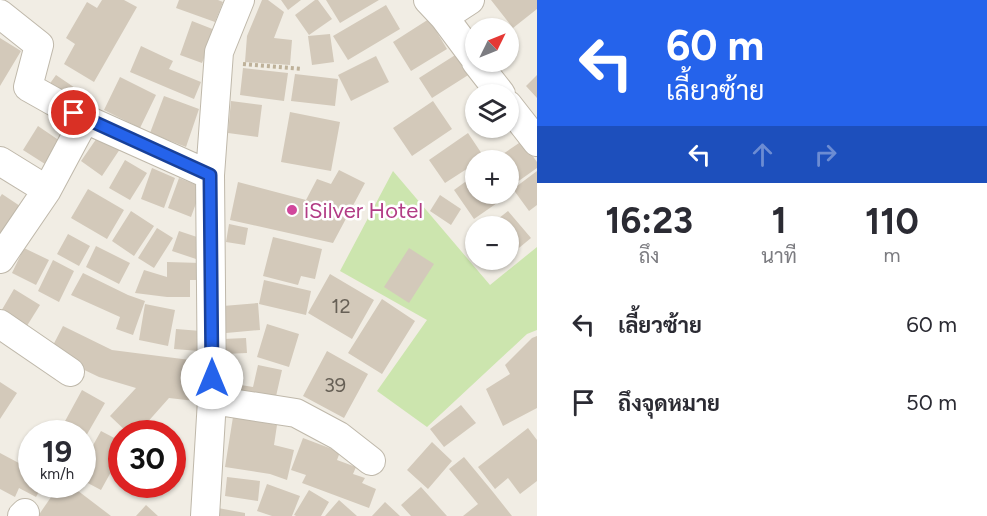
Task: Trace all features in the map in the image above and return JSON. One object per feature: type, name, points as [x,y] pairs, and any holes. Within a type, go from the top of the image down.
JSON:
[{"type":"street","points":[[205,516],[212,400],[210,175],[219,52],[240,0]]},
{"type":"street","points":[[465,47],[436,9],[470,0]]},
{"type":"street","points":[[0,14],[39,45],[28,87],[85,119],[210,175]]},
{"type":"street","points":[[484,72],[493,84]]},
{"type":"street","points":[[0,259],[47,190],[85,119]]},
{"type":"street","points":[[519,119],[537,142]]},
{"type":"street","points":[[0,161],[47,190]]},
{"type":"street","points":[[0,324],[70,372]]},
{"type":"street","points":[[212,400],[296,413],[339,436],[371,461]]},
{"type":"path","points":[[218,62],[302,69]]},
{"type":"green space","points":[[393,171],[465,256],[465,270],[477,270],[490,285],[509,270],[519,270],[519,262],[537,247],[537,330],[527,334],[427,427],[377,391],[427,320],[340,271]]},
{"type":"building","points":[[102,0],[124,0],[137,7],[94,82],[64,64],[75,44],[66,38],[87,2],[97,8]]},
{"type":"building","points":[[179,0],[223,2],[215,22],[176,8]]},
{"type":"building","points":[[262,0],[268,0],[284,12],[274,38],[292,40],[290,65],[245,62],[247,36]]},
{"type":"building","points":[[281,0],[301,0],[288,10]]},
{"type":"building","points":[[318,0],[332,19],[309,35],[295,15]]},
{"type":"building","points":[[326,0],[379,0],[340,23]]},
{"type":"building","points":[[491,0],[537,0],[537,9],[519,23],[519,18],[505,18]]},
{"type":"building","points":[[386,5],[400,29],[348,60],[333,36]]},
{"type":"building","points":[[429,19],[447,49],[411,71],[393,42]]},
{"type":"building","points":[[192,21],[215,30],[202,63],[180,55]]},
{"type":"building","points":[[330,34],[334,62],[312,65],[308,36]]},
{"type":"building","points":[[0,38],[21,51],[0,86]]},
{"type":"building","points":[[141,46],[173,61],[169,69],[201,82],[194,99],[130,72]]},
{"type":"building","points":[[460,52],[465,60],[465,72],[473,72],[432,98],[419,78]]},
{"type":"building","points":[[376,56],[389,82],[351,101],[338,75]]},
{"type":"building","points":[[243,68],[288,73],[284,101],[240,95]]},
{"type":"building","points":[[295,74],[338,79],[335,106],[291,101]]},
{"type":"building","points":[[56,75],[84,94],[75,108],[46,89]]},
{"type":"building","points":[[537,75],[537,98],[526,86]]},
{"type":"building","points":[[120,77],[156,95],[140,128],[104,110]]},
{"type":"building","points":[[164,96],[199,109],[186,147],[150,133]]},
{"type":"building","points":[[231,101],[262,105],[258,137],[228,133]]},
{"type":"building","points":[[433,101],[452,129],[412,156],[393,128]]},
{"type":"building","points":[[290,112],[340,122],[331,171],[281,162]]},
{"type":"building","points":[[38,126],[60,141],[45,164],[23,150]]},
{"type":"building","points":[[99,135],[120,149],[102,176],[81,161]]},
{"type":"building","points":[[465,135],[465,138],[471,138],[479,150],[465,150],[465,170],[445,183],[429,160]]},
{"type":"building","points":[[522,141],[537,162],[537,168],[519,181],[519,150],[509,150]]},
{"type":"building","points":[[125,160],[147,173],[130,200],[109,188]]},
{"type":"building","points":[[152,168],[175,178],[164,208],[141,199]]},
{"type":"building","name":"iSilver Hotel","points":[[339,170],[365,183],[333,243],[230,220],[238,182],[306,200],[317,179],[331,184]]},
{"type":"building","points":[[537,171],[537,205],[529,211],[519,197],[519,184]]},
{"type":"building","points":[[179,178],[202,187],[191,217],[168,208]]},
{"type":"building","points":[[465,182],[465,204],[496,204],[478,216],[472,216],[454,190]]},
{"type":"building","points":[[88,189],[124,210],[107,239],[71,218]]},
{"type":"building","points":[[2,194],[26,210],[0,251],[0,197]]},
{"type":"building","points":[[440,195],[461,209],[451,225],[430,211]]},
{"type":"building","points":[[131,211],[154,226],[134,256],[112,241]]},
{"type":"building","points":[[508,211],[512,216],[502,216]]},
{"type":"building","points":[[229,224],[248,228],[245,245],[226,242]]},
{"type":"building","points":[[519,224],[531,238],[519,248]]},
{"type":"building","points":[[157,228],[173,238],[154,268],[138,258]]},
{"type":"building","points":[[179,231],[203,239],[196,259],[172,251]]},
{"type":"building","points":[[68,234],[90,246],[79,266],[57,254]]},
{"type":"building","points":[[273,237],[322,249],[315,279],[301,276],[298,285],[263,276]]},
{"type":"building","points":[[96,246],[130,263],[119,284],[86,267]]},
{"type":"building","points":[[24,248],[49,260],[36,285],[12,273]]},
{"type":"building","points":[[409,248],[434,264],[409,303],[384,287]]},
{"type":"building","points":[[53,260],[74,271],[59,302],[38,291]]},
{"type":"building","points":[[167,262],[201,263],[202,280],[190,280],[190,297],[135,293],[144,270],[167,277]]},
{"type":"building","points":[[83,273],[145,301],[133,335],[116,329],[120,317],[71,295]]},
{"type":"building","points":[[330,274],[374,300],[352,339],[308,313]]},
{"type":"building","points":[[264,280],[311,291],[306,315],[259,304]]},
{"type":"building","points":[[14,289],[40,305],[25,329],[0,313]]},
{"type":"building","points":[[382,299],[415,321],[382,374],[348,353]]},
{"type":"building","points":[[258,303],[260,330],[226,333],[223,306]]},
{"type":"building","points":[[145,304],[175,310],[168,346],[139,340]]},
{"type":"building","points":[[267,324],[299,334],[289,367],[257,357]]},
{"type":"building","points":[[63,326],[112,350],[198,361],[195,401],[169,398],[149,420],[114,420],[110,416],[136,388],[99,377],[49,353]]},
{"type":"building","points":[[176,329],[201,331],[199,351],[174,349]]},
{"type":"building","points":[[537,336],[537,408],[503,426],[486,389],[510,374],[505,365],[532,338]]},
{"type":"building","points":[[246,338],[247,353],[224,354],[223,339]]},
{"type":"building","points":[[327,351],[368,374],[344,418],[303,396]]},
{"type":"building","points":[[258,365],[282,370],[274,405],[239,399],[241,385],[253,387]]},
{"type":"building","points":[[0,382],[17,393],[0,419]]},
{"type":"building","points":[[82,390],[105,403],[95,420],[66,420]]},
{"type":"building","points":[[461,405],[476,423],[444,447],[430,429]]},
{"type":"building","points":[[233,417],[277,425],[274,445],[294,450],[287,480],[270,474],[225,467]]},
{"type":"building","points":[[528,428],[537,440],[537,481],[520,494],[508,478],[495,489],[478,467]]},
{"type":"building","points":[[101,431],[108,435],[108,477],[101,490],[96,487],[96,440]]},
{"type":"building","points":[[303,438],[340,452],[337,460],[356,467],[353,474],[365,478],[362,483],[376,489],[369,508],[302,483],[306,475],[291,470]]},
{"type":"building","points":[[432,442],[452,461],[428,489],[407,470]]},
{"type":"building","points":[[0,453],[18,463],[18,490],[15,497],[0,489]]},
{"type":"building","points":[[464,457],[512,516],[463,516],[478,504],[449,469]]},
{"type":"building","points":[[227,477],[260,481],[258,501],[225,496]]},
{"type":"building","points":[[267,484],[300,496],[292,516],[272,516],[257,511]]},
{"type":"building","points":[[421,487],[447,516],[411,516],[401,505]]},
{"type":"building","points":[[309,490],[329,502],[321,516],[294,515]]},
{"type":"building","points":[[50,498],[87,498],[111,516],[38,516]]},
{"type":"building","points":[[339,500],[357,516],[325,516]]},
{"type":"building","points":[[385,502],[400,516],[372,516]]},
{"type":"building","points":[[146,505],[158,516],[136,516]]},
{"type":"building","points":[[218,508],[245,513],[245,516],[217,516]]},
{"type":"place","name":"iSilver Hotel","points":[[292,210]]},
{"type":"route","points":[[74,113],[210,175],[212,378]]}]
